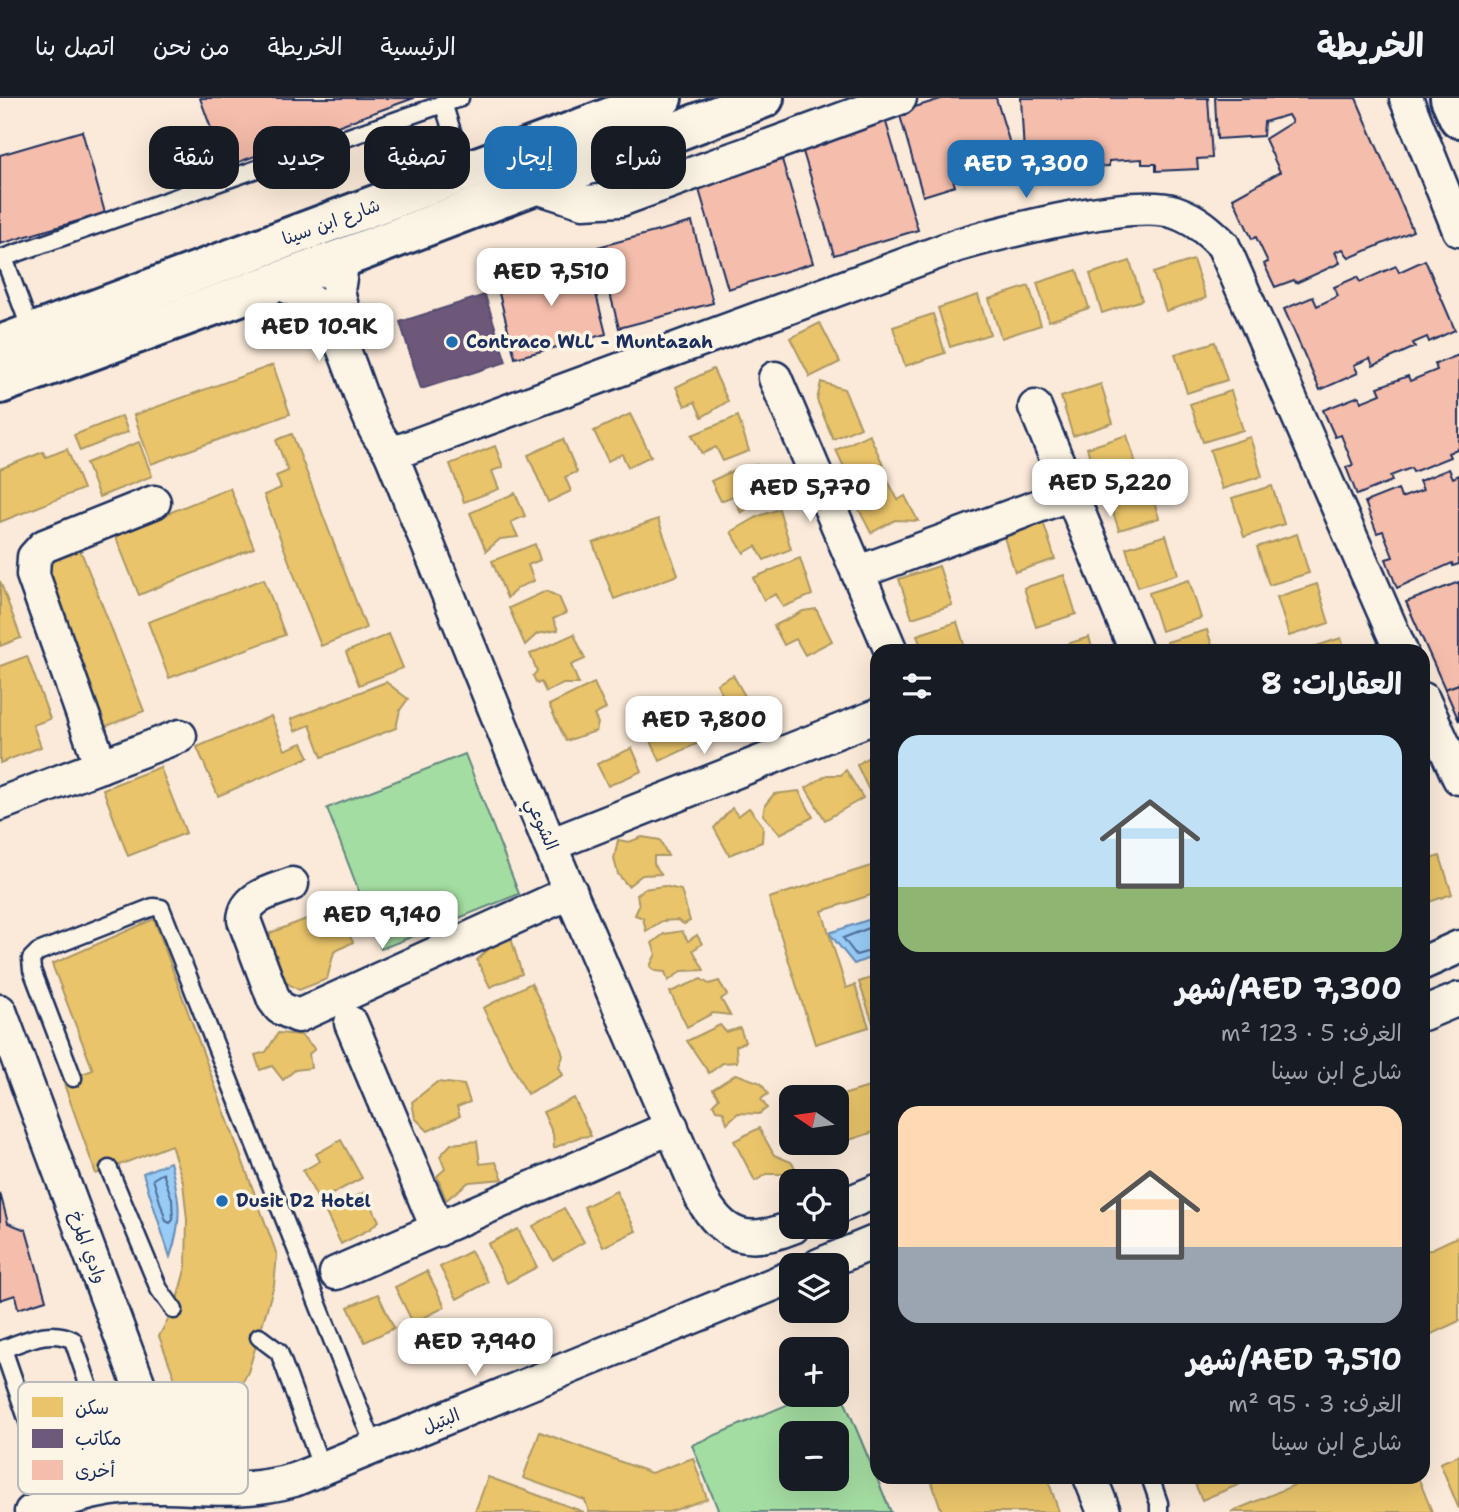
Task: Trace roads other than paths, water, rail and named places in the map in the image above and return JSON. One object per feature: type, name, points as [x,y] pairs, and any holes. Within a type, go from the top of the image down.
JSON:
[{"type":"street","name":"شارع ابن سينا","points":[[470,170],[620,107],[662,98]]},
{"type":"street","name":"شارع ابن سينا","points":[[577,168],[764,98]]},
{"type":"street","points":[[542,189],[583,202],[620,200],[900,98]]},
{"type":"street","points":[[1406,98],[1459,230]]},
{"type":"street","points":[[1450,98],[1459,118]]},
{"type":"street","name":"شارع ابن سينا","points":[[16,339],[419,189]]},
{"type":"street","name":"شارع ابن سينا","points":[[0,384],[343,258],[520,189]]},
{"type":"street","points":[[390,452],[958,245],[1033,226],[1113,212],[1172,211],[1201,223],[1223,245],[1398,644]]},
{"type":"street","name":"الشوعي","points":[[343,258],[340,307],[383,423],[390,452],[550,845],[701,1197],[720,1224],[734,1234],[751,1238],[779,1232]]},
{"type":"street","name":"الشوعي","points":[[274,282],[309,297],[322,310],[332,326],[374,427],[390,452]]},
{"type":"street","points":[[775,378],[888,644]]},
{"type":"street","points":[[1035,407],[1133,644]]},
{"type":"street","points":[[859,572],[1071,494]]},
{"type":"street","points":[[101,766],[33,575],[34,557],[44,546],[154,502]]},
{"type":"street","points":[[1430,714],[1459,778]]},
{"type":"street","points":[[550,845],[870,719]]},
{"type":"street","points":[[0,804],[180,736]]},
{"type":"street","points":[[292,884],[253,900],[247,906],[244,920],[274,1000],[280,1008],[298,1016],[571,892]]},
{"type":"street","points":[[1430,960],[1459,947]]},
{"type":"street","points":[[1430,1011],[1459,999]]},
{"type":"street","name":"وادي المرخ","points":[[0,1014],[138,1382]]},
{"type":"street","points":[[351,1023],[438,1230]]},
{"type":"street","points":[[336,1273],[672,1127]]},
{"type":"street","points":[[849,1203],[870,1194]]},
{"type":"street","points":[[848,1253],[870,1244]]},
{"type":"street","name":"البتيل","points":[[248,1490],[268,1487],[322,1469],[779,1282]]},
{"type":"street","points":[[1093,1484],[1104,1512]]},
{"type":"street","name":"البتيل","points":[[31,1512],[90,1494]]},
{"type":"lane","points":[[16,339],[2,259],[460,98]]},
{"type":"lane","points":[[443,103],[450,126]]},
{"type":"lane","points":[[73,1078],[32,970],[31,959],[34,954],[51,947],[153,907],[161,908],[375,1448]]},
{"type":"lane","points":[[109,1169],[159,1289],[174,1310]]},
{"type":"lane","points":[[18,1395],[1,1349],[49,1334],[61,1334],[73,1340],[87,1382]]},
{"type":"lane","points":[[259,1337],[279,1352],[322,1469]]},
{"type":"lane","points":[[1152,1484],[1159,1512]]},
{"type":"water","points":[[870,919],[870,958],[854,964],[829,933]]},
{"type":"water","points":[[170,1162],[179,1210],[170,1257],[143,1173]]},
{"type":"place","name":"Contraco WLL - Muntazah","points":[[452,342]]},
{"type":"place","name":"Dusit D2 Hotel","points":[[222,1201]]}]
